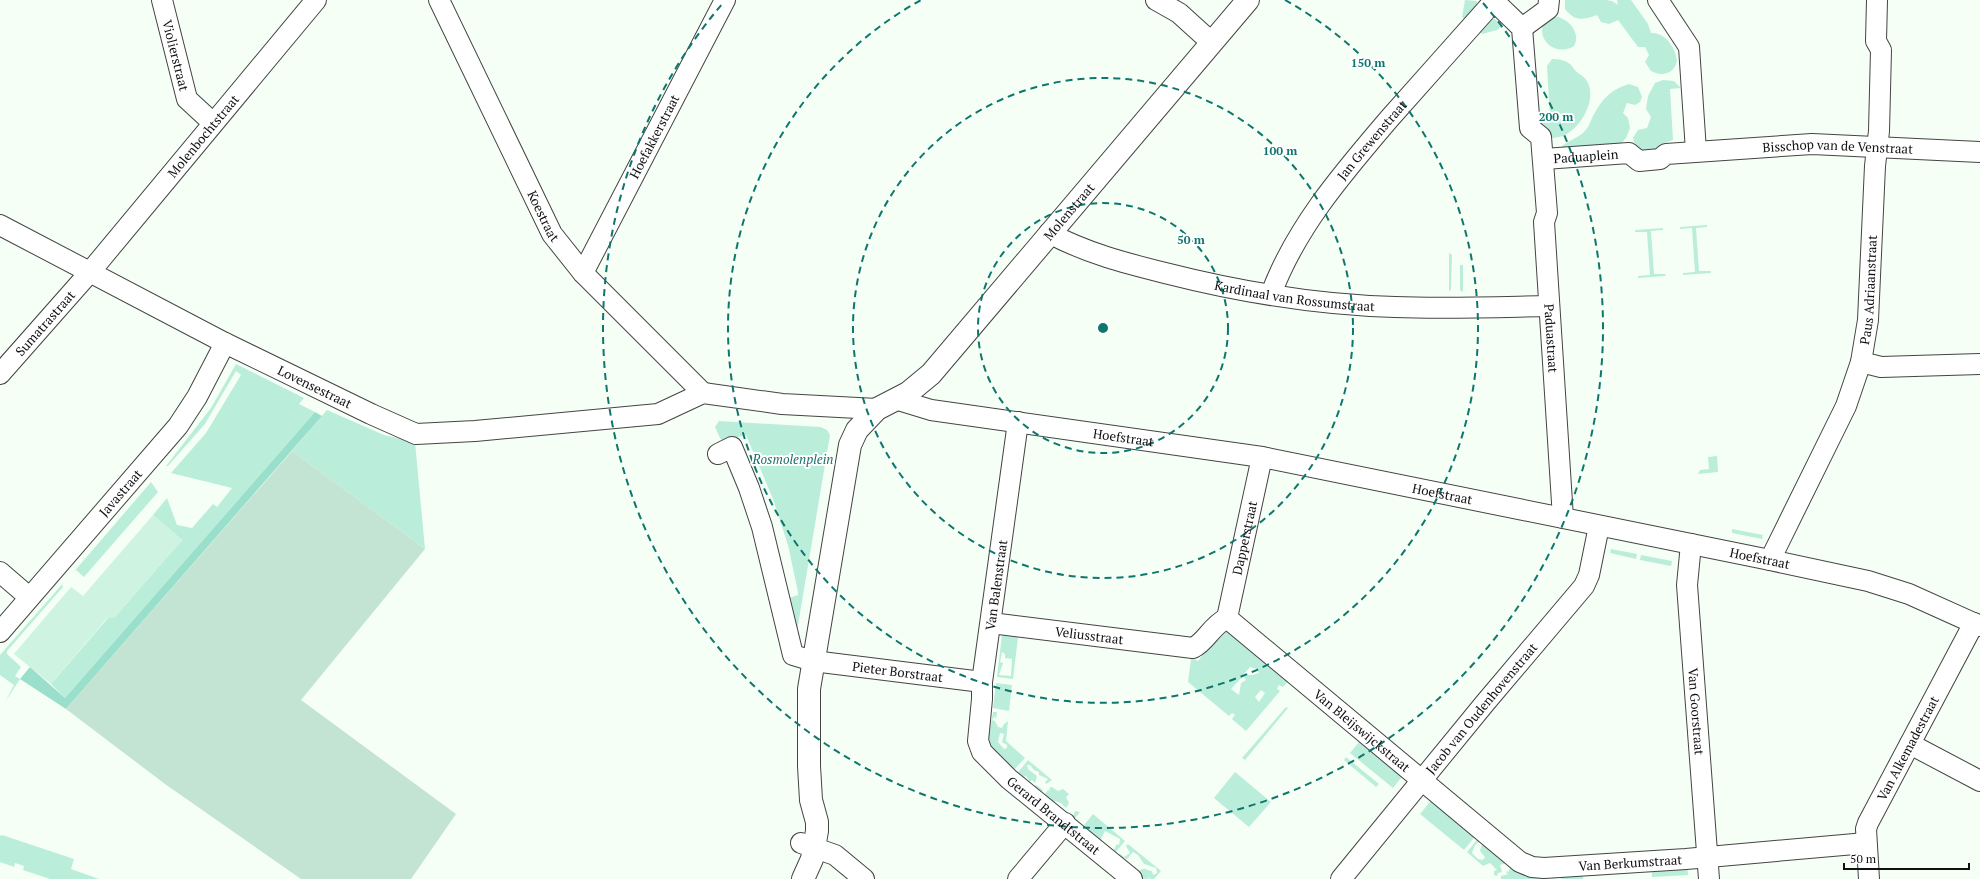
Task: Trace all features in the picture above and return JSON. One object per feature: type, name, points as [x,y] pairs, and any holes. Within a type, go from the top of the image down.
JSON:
[{"type":"street","name":"Violierstraat","points":[[162,0],[187,99],[213,123]]},
{"type":"street","name":"Molenbochtstraat","points":[[90,272],[316,0]]},
{"type":"street","name":"Koestraat","points":[[439,0],[552,234],[583,273],[702,393]]},
{"type":"street","name":"Hoefakkerstraat","points":[[583,273],[725,0]]},
{"type":"street","points":[[1156,0],[1179,13],[1211,42]]},
{"type":"street","name":"Molenstraat","points":[[886,404],[908,393],[931,374],[1248,0]]},
{"type":"street","points":[[1494,0],[1522,28],[1548,9],[1549,0]]},
{"type":"street","name":"Jan Grewenstraat","points":[[1271,294],[1278,276],[1300,235],[1331,188],[1494,0]]},
{"type":"street","points":[[1658,0],[1689,47],[1696,151]]},
{"type":"street","name":"Paus Adriaanstraat","points":[[1770,560],[1846,406],[1861,362],[1868,320],[1874,166],[1878,146],[1881,50],[1876,41],[1877,0]]},
{"type":"street","name":"Paduaplein","points":[[1522,28],[1530,128],[1541,136],[1544,159],[1629,153],[1639,161],[1660,159],[1666,154],[1696,151]]},
{"type":"street","name":"Bisschop van de Venstraat","points":[[1696,151],[1812,144],[1980,152]]},
{"type":"street","name":"Paduastraat","points":[[1544,159],[1547,213],[1544,222],[1563,518]]},
{"type":"street","name":"Lovensestraat","points":[[0,225],[225,343],[371,414],[416,434],[475,431],[658,414],[702,393]]},
{"type":"street","name":"Kardinaal van Rossumstraat","points":[[1049,233],[1075,247],[1199,282],[1308,300],[1395,307],[1549,306]]},
{"type":"street","name":"Sumatrastraat","points":[[0,374],[90,272]]},
{"type":"street","name":"Javastraat","points":[[0,632],[178,426],[197,397],[225,343]]},
{"type":"street","points":[[1861,362],[1881,367],[1980,364]]},
{"type":"street","points":[[702,393],[782,404],[886,404]]},
{"type":"street","points":[[788,879],[794,866],[808,846],[818,822],[811,800],[808,704],[813,661],[850,445],[858,430],[886,404]]},
{"type":"street","name":"Hoefstraat","points":[[886,404],[1262,457],[1868,580],[1908,594],[1977,624]]},
{"type":"street","name":"Van Balenstraat","points":[[980,748],[978,735],[982,699],[982,682],[1018,422]]},
{"type":"street","points":[[718,454],[732,447],[749,488],[762,527],[793,655],[813,661]]},
{"type":"street","name":"Dapperstraat","points":[[1227,618],[1262,457]]},
{"type":"street","name":"Jacob van Oudenhovenstraat","points":[[1341,879],[1416,775],[1485,703],[1584,586],[1590,575],[1599,526]]},
{"type":"street","name":"Van Goorstraat","points":[[1691,544],[1687,585],[1710,879]]},
{"type":"street","points":[[0,572],[29,597]]},
{"type":"street","name":"Veliusstraat","points":[[991,623],[1189,648],[1196,646],[1217,623],[1227,618]]},
{"type":"street","name":"Van Bleijswijckstraat","points":[[1227,618],[1416,775]]},
{"type":"street","name":"Van Alkemadestraat","points":[[1869,879],[1866,843],[1866,829],[1868,823],[1977,624]]},
{"type":"street","name":"Pieter Borstraat","points":[[813,661],[982,682]]},
{"type":"street","points":[[1910,744],[1980,781]]},
{"type":"street","name":"Gerard Brandtstraat","points":[[980,748],[986,757],[1009,779],[1132,879]]},
{"type":"street","name":"Van Berkumstraat","points":[[1416,775],[1520,862],[1544,868],[1866,843]]},
{"type":"street","points":[[1018,879],[1064,823]]},
{"type":"street","points":[[803,879],[808,846]]},
{"type":"street","points":[[808,846],[836,855],[864,879]]},
{"type":"green space","points":[[1465,0],[1477,1],[1475,12],[1467,21],[1462,17]]},
{"type":"green space","points":[[1565,0],[1606,0],[1612,1],[1618,5],[1617,0],[1631,0],[1648,24],[1651,33],[1661,35],[1672,46],[1677,61],[1673,69],[1663,74],[1651,71],[1645,62],[1649,55],[1645,47],[1638,47],[1618,20],[1609,24],[1601,22],[1597,15],[1584,19],[1576,18],[1565,9]]},
{"type":"green space","points":[[1558,17],[1567,21],[1575,32],[1576,41],[1574,46],[1567,49],[1560,50],[1553,48],[1544,39],[1542,32],[1546,18]]},
{"type":"green space","points":[[1485,19],[1495,19],[1502,26],[1497,30],[1482,34],[1476,29]]},
{"type":"green space","points":[[1552,59],[1561,60],[1570,64],[1585,78],[1589,85],[1590,102],[1582,118],[1571,131],[1559,137],[1551,138],[1537,122],[1537,120],[1550,118],[1547,66]]},
{"type":"green space","points":[[1663,80],[1674,81],[1681,88],[1670,89],[1673,140],[1661,144],[1659,149],[1645,153],[1636,148],[1633,138],[1638,130],[1647,128],[1651,117],[1646,109],[1648,96],[1655,83]]},
{"type":"green space","points":[[1629,84],[1638,87],[1642,97],[1640,102],[1635,105],[1627,103],[1623,113],[1628,118],[1630,128],[1626,138],[1617,148],[1558,152],[1563,145],[1581,135],[1606,97],[1616,89]]},
{"type":"green space","points":[[1707,225],[1707,227],[1696,228],[1699,271],[1711,271],[1711,273],[1683,275],[1683,273],[1695,272],[1692,228],[1680,229],[1680,227]]},
{"type":"green space","points":[[1663,228],[1663,230],[1651,231],[1654,274],[1666,274],[1665,276],[1638,278],[1638,276],[1650,275],[1647,232],[1635,232],[1635,230]]},
{"type":"green space","points":[[1449,253],[1452,255],[1451,289],[1449,292]]},
{"type":"green space","points":[[1460,265],[1463,265],[1463,292],[1460,290]]},
{"type":"green space","points":[[236,364],[304,398],[299,404],[315,412],[65,698],[51,684],[108,618],[114,618],[182,540],[153,515],[167,498],[177,525],[192,528],[213,504],[217,507],[232,488],[171,473],[206,433],[241,375],[236,371],[205,424],[168,466],[166,466],[211,408]]},
{"type":"green space","points":[[327,410],[384,435],[415,442],[425,549],[292,451]]},
{"type":"green space","points":[[315,412],[322,416],[66,709],[20,679],[30,667],[65,698]]},
{"type":"green space","name":"Rosmolenplein","points":[[719,421],[821,427],[827,430],[830,435],[797,631],[789,598],[798,595],[798,592],[788,545],[773,499],[746,435],[723,441],[715,427]]},
{"type":"green space","points":[[292,451],[425,549],[301,700],[456,814],[411,879],[301,879],[165,784],[66,709]]},
{"type":"green space","points":[[1717,456],[1718,472],[1698,474],[1700,470],[1709,469],[1708,457]]},
{"type":"green space","points":[[151,482],[158,492],[84,577],[76,570],[72,574]]},
{"type":"green space","points":[[153,515],[182,540],[114,618],[107,618],[51,684],[14,654],[71,587],[83,596]]},
{"type":"green space","points":[[1732,529],[1763,535],[1762,539],[1732,533]]},
{"type":"green space","points":[[1611,549],[1637,554],[1636,559],[1610,553]]},
{"type":"green space","points":[[1641,555],[1672,561],[1671,566],[1640,560]]},
{"type":"green space","points":[[65,581],[62,585],[63,587],[7,651],[7,654],[21,667],[15,676],[20,679],[5,702],[14,685],[0,675],[0,655]]},
{"type":"green space","points":[[1224,628],[1291,678],[1283,687],[1279,685],[1277,689],[1280,691],[1246,731],[1232,719],[1235,715],[1232,713],[1229,716],[1188,682],[1191,659],[1192,658],[1198,661]],"holes":[[[1250,667],[1257,669],[1259,673],[1253,675],[1243,675]],[[1243,676],[1246,680],[1241,683],[1239,695],[1231,689]],[[1261,690],[1265,693],[1259,702],[1255,697]]]},
{"type":"green space","points":[[1002,635],[1018,637],[1013,679],[997,677]],"holes":[[[1002,652],[1005,654],[1005,658],[1012,659],[1011,676],[999,675],[1003,663],[1000,662]]]},
{"type":"green space","points":[[996,683],[1012,685],[1009,711],[993,708]]},
{"type":"green space","points":[[1286,707],[1288,708],[1245,760],[1242,758]]},
{"type":"green space","points":[[993,712],[997,712],[996,720],[995,716],[992,720],[995,721],[998,727],[1002,728],[1008,721],[1006,741],[1025,758],[1012,772],[996,759],[983,729],[990,730]],"holes":[[[1000,733],[1004,734],[1002,742],[1007,745],[1007,748],[1004,749],[998,742]]]},
{"type":"green space","points":[[1363,737],[1405,773],[1393,788],[1350,753]]},
{"type":"green space","points":[[1346,757],[1379,784],[1376,787],[1344,760]]},
{"type":"green space","points":[[1028,760],[1052,780],[1046,784],[1045,782],[1048,779],[1039,775],[1039,772],[1034,770],[1030,765],[1027,765],[1028,769],[1037,776],[1035,783],[1032,780],[1030,782],[1026,776],[1023,777],[1033,787],[1036,785],[1043,790],[1041,793],[1016,775]]},
{"type":"green space","points":[[1235,772],[1271,802],[1249,827],[1214,798]]},
{"type":"green space","points":[[1052,787],[1058,791],[1063,789],[1069,794],[1066,797],[1069,803],[1066,808],[1061,803],[1055,801],[1054,803],[1063,812],[1073,817],[1075,811],[1080,812],[1072,822],[1044,795],[1048,790],[1050,791],[1049,788]]},
{"type":"green space","points":[[1434,797],[1478,833],[1464,850],[1420,814]]},
{"type":"green space","points":[[1093,814],[1125,841],[1115,853],[1081,829]],"holes":[[[1105,831],[1120,839],[1119,845],[1117,844],[1113,851],[1100,841]]]},
{"type":"green space","points":[[2,835],[74,859],[71,869],[99,879],[50,879],[23,870],[24,866],[15,863],[14,867],[0,862],[0,836]]},
{"type":"green space","points":[[1481,835],[1507,863],[1500,865],[1502,872],[1498,873],[1497,876],[1494,875],[1494,871],[1497,870],[1490,863],[1483,866],[1467,852]],"holes":[[[1480,841],[1482,844],[1480,851],[1485,857],[1483,860],[1478,859],[1472,853],[1475,845]]]},
{"type":"green space","points":[[1128,844],[1161,871],[1154,879],[1150,879],[1149,877],[1148,879],[1140,879],[1116,858],[1120,854],[1124,857],[1130,853],[1126,846]],"holes":[[[1133,852],[1138,855],[1144,864],[1156,868],[1157,873],[1153,875],[1152,871],[1143,869],[1135,872],[1122,861],[1124,858],[1127,859]]]},
{"type":"green space","points":[[1687,863],[1688,875],[1652,877],[1652,866]]},
{"type":"green space","points":[[1510,866],[1583,871],[1583,879],[1561,879],[1561,877],[1551,879],[1554,877],[1542,877],[1542,879],[1501,879],[1501,876],[1508,874],[1506,872],[1509,871]]}]
